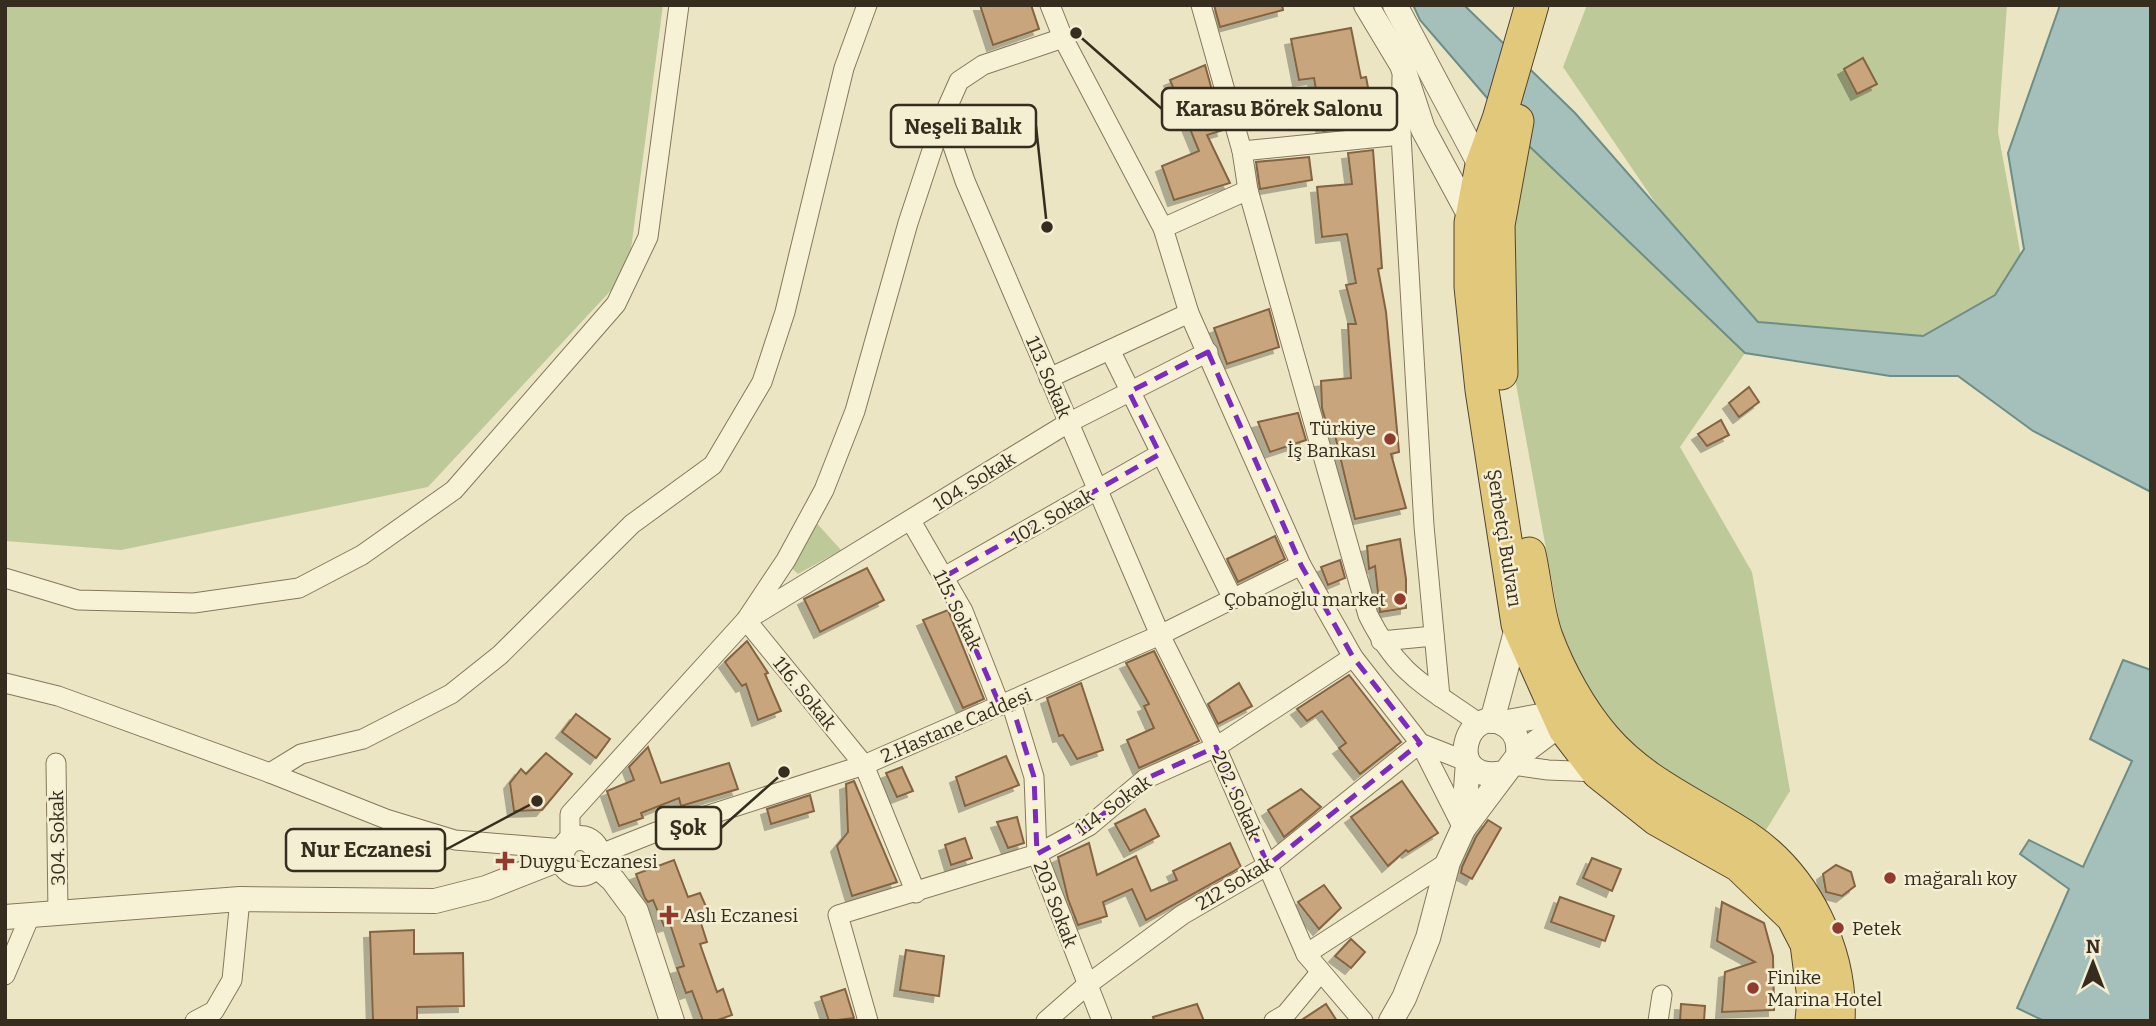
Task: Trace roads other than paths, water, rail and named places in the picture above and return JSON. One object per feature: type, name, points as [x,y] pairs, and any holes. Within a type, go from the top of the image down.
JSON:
[{"type":"highway","points":[[1506,127],[1532,24],[1555,5]]},
{"type":"highway","name":"Şerbetçi Bulvarı","points":[[1506,127],[1482,165],[1484,224],[1502,384],[1521,513],[1546,636],[1567,715],[1606,741],[1744,852]]},
{"type":"highway","name":"Şerbetçi Bulvarı","points":[[1506,127],[1471,287],[1482,390],[1518,624],[1598,772],[1657,819],[1744,852]]},
{"type":"highway","points":[[1744,852],[1793,917],[1807,944],[1814,998],[1812,1021]]},
{"type":"highway","points":[[1744,852],[1783,870],[1825,936],[1833,961],[1838,1021]]},
{"type":"street","points":[[5,578],[78,600],[194,603],[299,587],[362,555],[454,490],[616,304],[648,237],[679,5]]},
{"type":"street","points":[[270,772],[301,754],[363,739],[451,694],[500,655],[632,524],[713,465],[762,382],[785,312],[844,68],[867,5]]},
{"type":"street","points":[[1050,5],[1063,38],[1163,228],[1189,313],[1301,565],[1353,657],[1420,743],[1463,829]]},
{"type":"street","points":[[1201,5],[1242,151],[1248,190],[1368,615],[1381,641],[1406,673],[1440,697],[1516,736],[1511,765]]},
{"type":"street","points":[[1366,5],[1402,65],[1423,129],[1484,224]]},
{"type":"street","points":[[1395,5],[1482,165]]},
{"type":"street","points":[[667,1019],[636,911],[597,860],[588,872],[577,874],[567,869],[565,850],[570,814],[746,620],[786,560],[824,490],[855,411],[908,223],[943,117],[959,81],[984,65],[1063,38]]},
{"type":"street","points":[[1402,65],[1401,135],[1424,526],[1440,697]]},
{"type":"street","name":"113. Sokak","points":[[943,117],[965,181],[1160,635]]},
{"type":"street","points":[[1242,151],[1401,135]]},
{"type":"street","points":[[1163,228],[1248,190]]},
{"type":"street","points":[[1049,378],[1189,313]]},
{"type":"street","points":[[1110,350],[1233,599]]},
{"type":"street","name":"104. Sokak","points":[[746,620],[1068,423],[1208,352]]},
{"type":"street","name":"102. Sokak","points":[[944,577],[1160,454]]},
{"type":"street","name":"115. Sokak","points":[[911,520],[963,611],[1005,703]]},
{"type":"street","name":"2.Hastane Caddesi","points":[[597,860],[656,832],[864,765],[1160,635],[1301,565]]},
{"type":"street","name":"116. Sokak","points":[[746,620],[864,765],[916,893]]},
{"type":"street","points":[[1491,723],[1518,624]]},
{"type":"street","name":"202. Sokak","points":[[1160,635],[1216,747],[1306,954],[1319,974],[1363,1021]]},
{"type":"street","points":[[1381,641],[1434,636]]},
{"type":"street","name":"114. Sokak","points":[[868,1021],[838,915],[1037,854],[1089,826],[1145,779],[1216,747],[1353,657]]},
{"type":"street","points":[[5,684],[58,696],[270,772],[386,819],[455,840],[565,850]]},
{"type":"street","name":"203 Sokak","points":[[1005,703],[1034,777],[1037,854],[1102,1021]]},
{"type":"street","points":[[1463,829],[1468,762],[1464,747],[1469,733],[1491,723],[1567,715]]},
{"type":"street","points":[[1391,1021],[1404,998],[1428,938],[1448,862],[1463,829],[1511,765],[1567,715]]},
{"type":"street","points":[[1420,743],[1468,762],[1477,771],[1490,776],[1511,765],[1598,772]]},
{"type":"street","name":"212 Sokak","points":[[1046,1021],[1087,985],[1182,915],[1268,865],[1420,743]]},
{"type":"street","name":"304. Sokak","points":[[56,764],[58,914]]},
{"type":"street","points":[[5,917],[240,899],[435,901],[486,888],[565,850]]},
{"type":"street","points":[[1306,954],[1448,862]]},
{"type":"street","points":[[195,1021],[214,1011],[232,980],[240,899]]},
{"type":"street","points":[[5,975],[30,916]]},
{"type":"street","points":[[1275,1021],[1286,1014],[1319,974]]},
{"type":"street","points":[[1658,1021],[1662,995]]},
{"type":"water","points":[[1413,5],[1464,5],[1575,113],[1758,322],[1923,336],[1995,295],[2024,249],[2008,153],[2060,5],[2151,5],[2151,492],[2033,431],[1958,376],[1890,376],[1745,353],[1525,142],[1420,20]]},
{"type":"water","points":[[2123,660],[2151,670],[2151,1021],[2044,1021],[2017,1008],[2069,889],[2020,854],[2029,840],[2083,867],[2132,761],[2090,739]]},
{"type":"place","name":"Karasu Börek Salonu","points":[[1076,33]]},
{"type":"place","name":"Neşeli Balık","points":[[1047,227]]},
{"type":"place","name":"Türkiye İş Bankası","points":[[1390,439]]},
{"type":"place","name":"Çobanoğlu market","points":[[1400,599]]},
{"type":"place","name":"Şok","points":[[784,772]]},
{"type":"place","name":"Nur Eczanesi","points":[[537,801]]},
{"type":"place","name":"Duygu Eczanesi","points":[[505,861]]},
{"type":"place","name":"mağaralı koy","points":[[1890,878]]},
{"type":"place","name":"Aslı Eczanesi","points":[[669,915]]},
{"type":"place","name":"Petek","points":[[1838,928]]},
{"type":"place","name":"Finike Marina Hotel","points":[[1753,988]]}]
